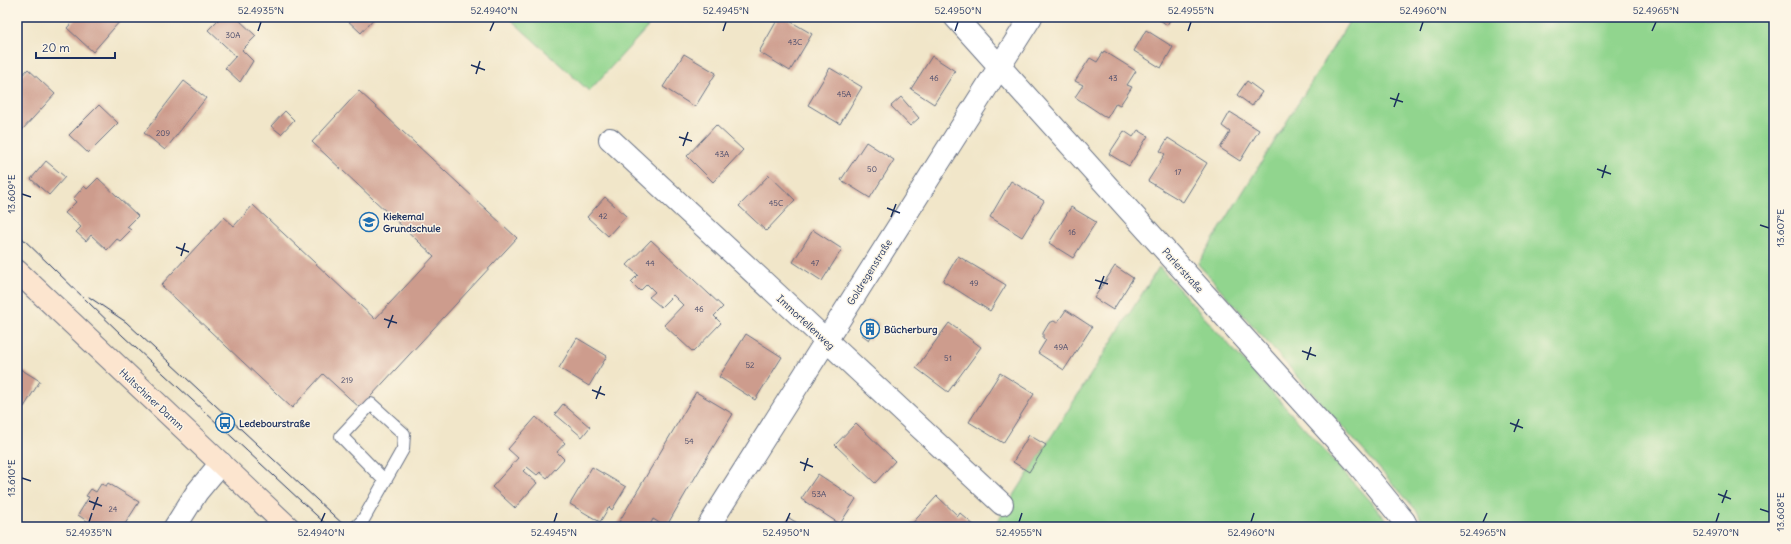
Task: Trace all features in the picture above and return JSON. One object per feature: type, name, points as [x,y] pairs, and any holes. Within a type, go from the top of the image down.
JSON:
[{"type":"main road","name":"Hultschiner Damm","points":[[17,271],[288,527]]},
{"type":"street","name":"Parlerstraße","points":[[955,17],[1355,461],[1404,521],[1407,527]]},
{"type":"street","name":"Goldregenstraße","points":[[708,527],[825,340],[1031,17]]},
{"type":"street","name":"Immortellenweg","points":[[610,139],[1002,504]]},
{"type":"street","points":[[175,527],[197,492],[221,463]]},
{"type":"lane","points":[[356,527],[362,520],[385,481],[403,449],[404,434],[371,404],[341,436],[385,481]]},
{"type":"green space","points":[[508,17],[657,17],[589,91]]},
{"type":"green space","points":[[1352,17],[1774,17],[1774,527],[1425,527],[1417,511],[1198,264]]},
{"type":"green space","points":[[1159,267],[1393,527],[994,527]]},
{"type":"building","points":[[77,17],[116,17],[120,21],[93,52],[67,28]]},
{"type":"building","points":[[221,17],[236,17],[256,36],[242,50],[253,61],[240,82],[225,68],[236,56],[208,30]]},
{"type":"building","points":[[344,17],[375,17],[361,33]]},
{"type":"building","points":[[779,17],[783,17],[812,34],[790,71],[759,52]]},
{"type":"building","points":[[1156,17],[1172,17],[1167,25]]},
{"type":"building","points":[[1146,30],[1173,47],[1161,68],[1134,51]]},
{"type":"building","points":[[1104,51],[1136,71],[1127,85],[1132,87],[1120,105],[1116,103],[1107,118],[1075,97],[1083,85],[1075,81],[1090,58],[1097,62]]},
{"type":"building","points":[[684,54],[716,73],[695,107],[663,87]]},
{"type":"building","points":[[932,56],[955,71],[934,104],[911,89]]},
{"type":"building","points":[[830,68],[862,87],[840,124],[808,105]]},
{"type":"building","points":[[28,69],[55,94],[22,130],[17,125],[17,81]]},
{"type":"building","points":[[184,81],[206,98],[165,150],[144,133]]},
{"type":"building","points":[[1247,81],[1262,92],[1252,106],[1237,95]]},
{"type":"building","points":[[359,91],[517,238],[360,408],[323,374],[292,408],[161,285],[224,217],[234,226],[253,205],[375,319],[434,256],[312,142]]},
{"type":"building","points":[[901,97],[919,118],[910,126],[891,106]]},
{"type":"building","points":[[99,105],[118,123],[88,153],[69,135]]},
{"type":"building","points":[[285,111],[294,120],[281,134],[271,126]]},
{"type":"building","points":[[1230,112],[1259,130],[1240,161],[1220,148],[1230,132],[1222,126]]},
{"type":"building","points":[[716,125],[743,150],[713,182],[687,156]]},
{"type":"building","points":[[1138,130],[1148,136],[1129,166],[1109,154],[1124,131],[1133,137]]},
{"type":"building","points":[[1168,138],[1207,163],[1183,202],[1148,181],[1165,154],[1160,151]]},
{"type":"building","points":[[866,142],[894,160],[870,198],[841,180]]},
{"type":"building","points":[[46,161],[65,177],[49,195],[31,179]]},
{"type":"building","points":[[769,175],[795,200],[766,231],[739,206]]},
{"type":"building","points":[[98,178],[138,216],[127,227],[131,230],[120,241],[117,239],[107,250],[91,235],[86,241],[76,232],[81,227],[65,213],[76,202],[73,199],[84,186],[87,189]]},
{"type":"building","points":[[1011,181],[1044,201],[1022,237],[990,217]]},
{"type":"building","points":[[605,197],[626,216],[608,236],[587,217]]},
{"type":"building","points":[[1071,207],[1096,222],[1073,258],[1049,243]]},
{"type":"building","points":[[813,230],[842,249],[822,281],[793,262]]},
{"type":"building","points":[[651,240],[723,307],[714,316],[721,323],[693,352],[664,325],[683,305],[673,295],[661,307],[649,297],[655,292],[647,284],[640,291],[631,282],[638,275],[627,265]]},
{"type":"building","points":[[958,256],[1006,285],[990,311],[943,281]]},
{"type":"building","points":[[1115,266],[1133,278],[1113,310],[1094,298]]},
{"type":"building","points":[[1066,310],[1092,327],[1064,370],[1038,353],[1046,340],[1043,338],[1043,333],[1049,323],[1054,321],[1057,323]]},
{"type":"building","name":"Bücherburg","points":[[870,319],[879,324],[869,340],[861,334]]},
{"type":"building","points":[[949,323],[981,347],[948,392],[916,368]]},
{"type":"building","points":[[746,334],[782,357],[755,400],[719,377]]},
{"type":"building","points":[[577,338],[607,356],[589,386],[559,368]]},
{"type":"building","points":[[17,367],[40,381],[24,407],[17,403]]},
{"type":"building","points":[[1000,373],[1034,394],[1003,443],[969,422]]},
{"type":"building","points":[[696,392],[733,414],[666,527],[653,519],[649,527],[616,527]]},
{"type":"building","points":[[563,404],[590,427],[582,437],[555,414]]},
{"type":"building","points":[[536,417],[565,443],[557,452],[564,459],[547,478],[540,472],[537,475],[527,467],[523,471],[537,483],[515,508],[492,487],[518,458],[508,449]]},
{"type":"building","points":[[856,423],[895,461],[875,483],[835,445]]},
{"type":"building","points":[[1029,435],[1046,445],[1029,472],[1013,462]]},
{"type":"building","points":[[592,467],[626,487],[612,510],[609,507],[600,522],[570,504]]},
{"type":"building","points":[[818,474],[856,499],[840,524],[801,499]]},
{"type":"building","points":[[108,483],[139,502],[123,527],[96,527],[78,515],[89,497],[86,496],[91,489],[96,492],[101,484],[106,486]]},
{"type":"building","points":[[937,496],[958,516],[960,513],[976,527],[909,527]]},
{"type":"building","points":[[789,518],[804,527],[783,527]]},
{"type":"tram line","points":[[17,233],[123,336],[329,527]]},
{"type":"tram line","points":[[89,297],[126,322],[346,527]]},
{"type":"place","name":"Kiekemal Grundschule","points":[[369,222]]},
{"type":"place","name":"Bücherburg","points":[[870,329]]},
{"type":"place","name":"Ledebourstraße","points":[[225,423]]}]
